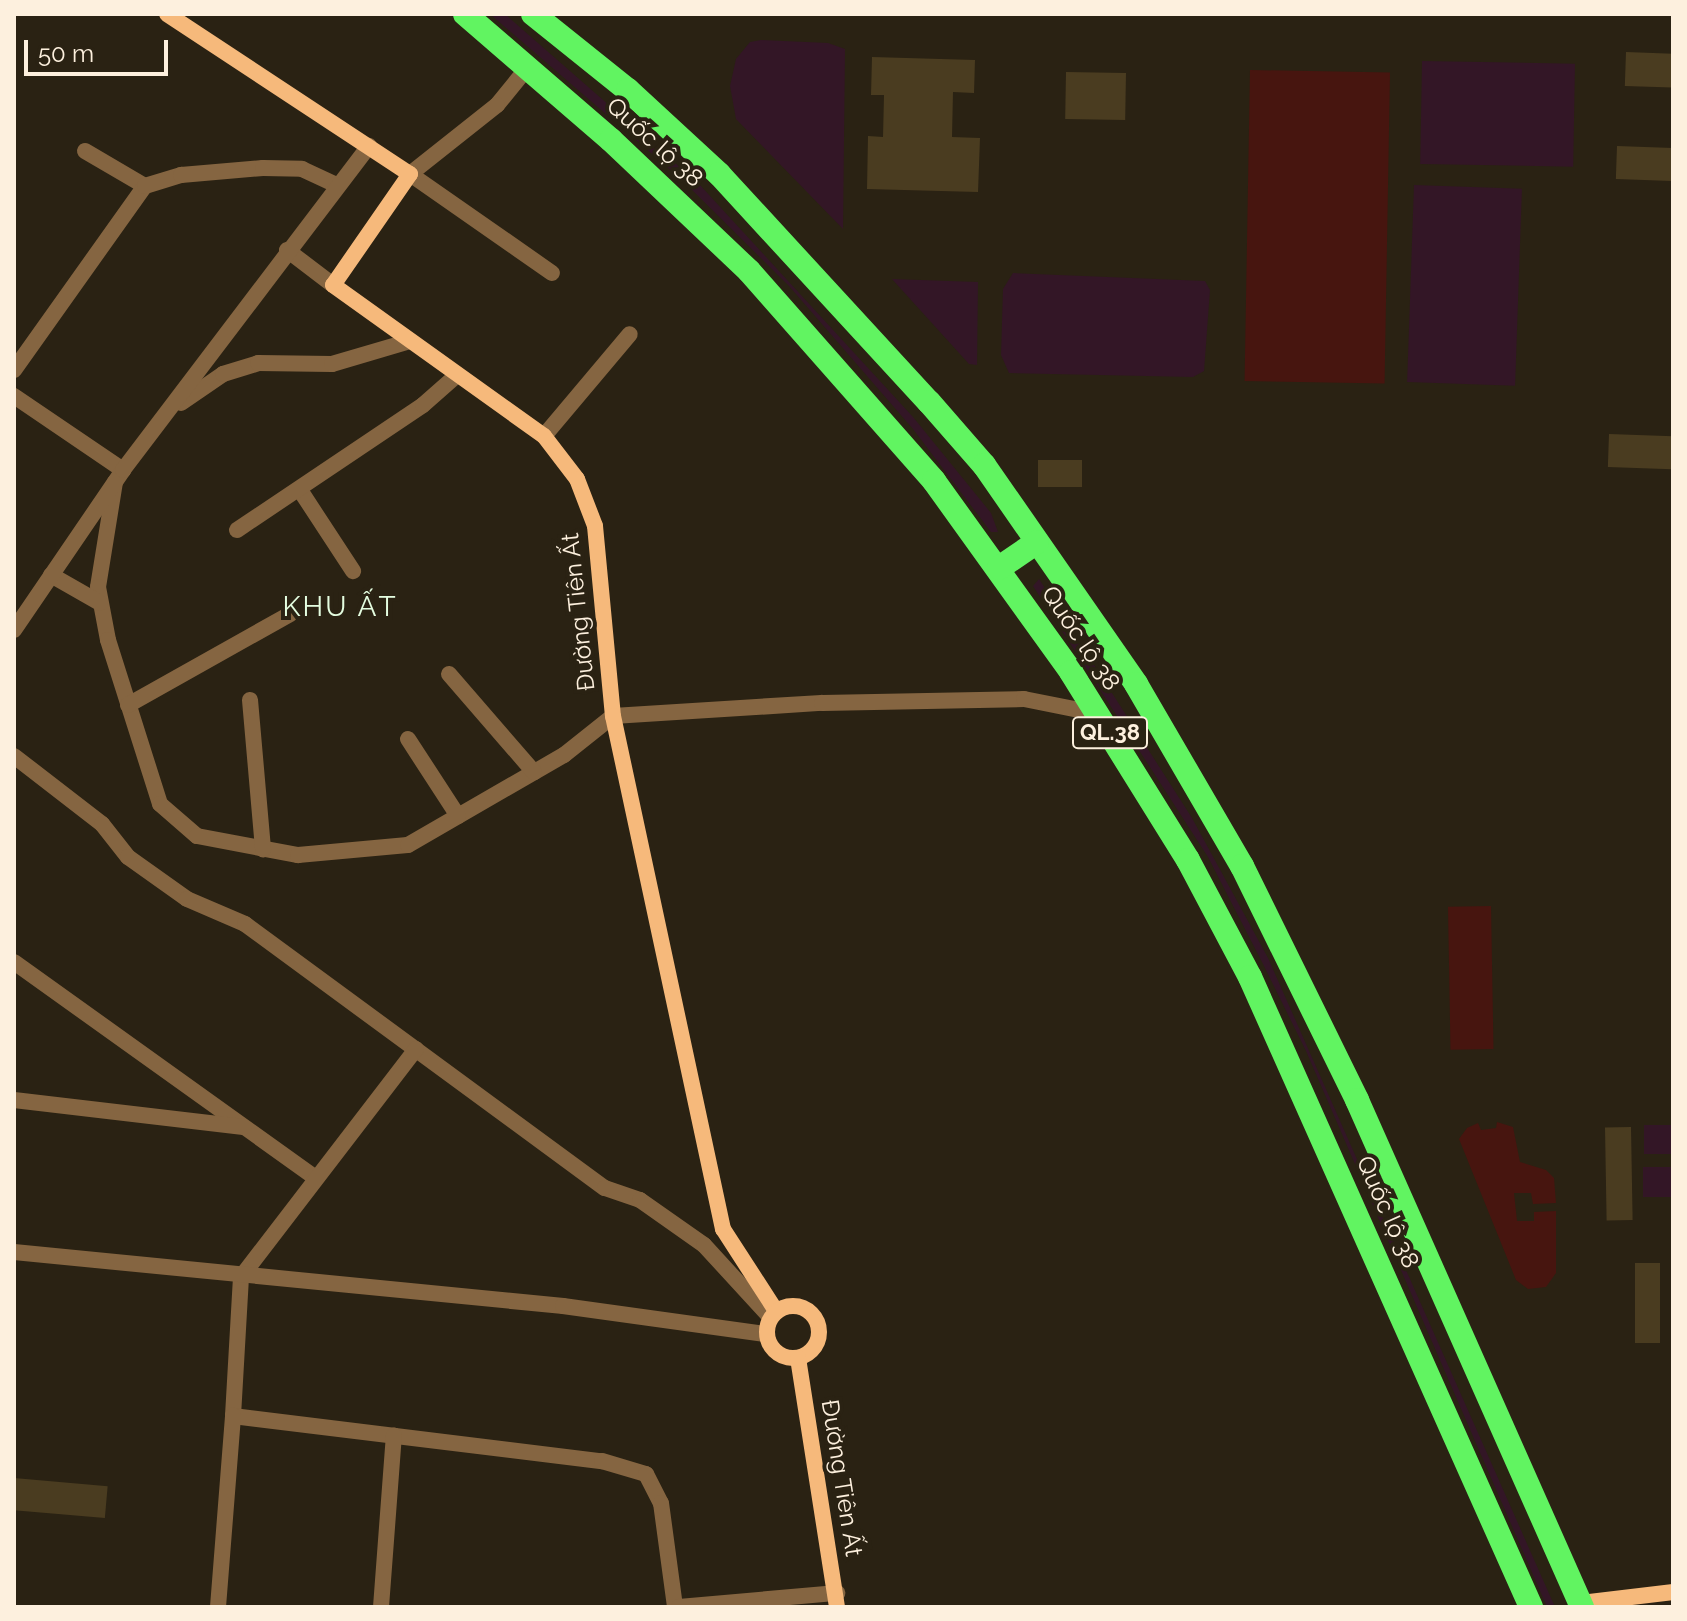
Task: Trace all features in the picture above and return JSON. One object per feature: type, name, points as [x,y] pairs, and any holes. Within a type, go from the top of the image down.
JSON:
[{"type":"highway","name":"Quốc lộ 38","points":[[465,14],[528,67],[749,271],[881,416],[999,568],[1099,714],[1188,860],[1250,977],[1531,1607]]},
{"type":"highway","name":"Quốc lộ 38","points":[[533,14],[589,57],[719,174],[969,447],[1170,736],[1242,866],[1357,1100],[1582,1605]]},
{"type":"highway","points":[[561,14],[589,57]]},
{"type":"highway","points":[[999,568],[1037,542]]},
{"type":"street","points":[[167,14],[369,146],[552,273]]},
{"type":"street","points":[[287,250],[333,285],[410,174],[497,105],[528,67]]},
{"type":"street","points":[[14,630],[119,476],[336,185],[369,146]]},
{"type":"street","points":[[85,151],[145,186]]},
{"type":"street","points":[[14,370],[145,186],[181,175],[263,168],[302,169],[336,185]]},
{"type":"street","name":"Đường Tiên Ất","points":[[333,285],[544,436],[577,479],[595,526],[613,716],[723,1229],[771,1321]]},
{"type":"street","points":[[544,436],[630,334]]},
{"type":"street","points":[[170,410],[223,374],[258,363],[332,364],[410,341]]},
{"type":"street","points":[[237,530],[423,405],[457,375]]},
{"type":"street","points":[[14,396],[119,476]]},
{"type":"street","points":[[119,476],[100,603],[160,804],[197,836],[298,855],[408,845],[534,772],[613,716],[822,703],[1024,699],[1099,714]]},
{"type":"street","points":[[300,490],[353,571]]},
{"type":"street","points":[[51,575],[100,603]]},
{"type":"street","points":[[128,705],[290,614]]},
{"type":"street","points":[[449,674],[534,772]]},
{"type":"street","points":[[250,700],[263,849]]},
{"type":"street","points":[[408,739],[458,816]]},
{"type":"street","points":[[14,756],[102,824],[128,857],[187,899],[245,924],[605,1188],[640,1200],[704,1245],[771,1321],[779,1355],[798,1358],[817,1343],[815,1318],[793,1305],[771,1321],[241,1277],[14,1252]]},
{"type":"street","points":[[14,962],[316,1178]]},
{"type":"street","points":[[218,1607],[241,1277],[416,1049]]},
{"type":"street","points":[[14,1100],[247,1128]]},
{"type":"street","name":"Đường Tiên Ất","points":[[798,1358],[837,1600]]},
{"type":"street","points":[[233,1416],[602,1461],[646,1474],[661,1503],[677,1607],[837,1600]]},
{"type":"street","points":[[381,1607],[394,1435]]},
{"type":"street","points":[[1582,1605],[1673,1592]]},
{"type":"shaded area","points":[[490,14],[505,14],[699,184],[913,417],[991,513],[998,532],[991,532],[913,429],[789,286],[680,178]]},
{"type":"shaded area","points":[[750,42],[828,43],[845,49],[843,229],[736,119],[730,86],[736,59]]},
{"type":"shaded area","points":[[1422,61],[1575,64],[1573,167],[1420,164]]},
{"type":"shaded area","points":[[1250,70],[1390,72],[1385,383],[1245,381]]},
{"type":"shaded area","points":[[1414,185],[1522,189],[1515,386],[1407,382]]},
{"type":"shaded area","points":[[1013,273],[1205,281],[1210,290],[1204,371],[1193,377],[1009,373],[1001,355],[1003,289]]},
{"type":"shaded area","points":[[892,279],[978,282],[977,365],[969,364]]},
{"type":"shaded area","points":[[1039,579],[1192,818],[1268,958],[1555,1607],[1547,1607],[1306,1051],[1263,964],[1208,857],[1033,586]]},
{"type":"shaded area","points":[[1491,906],[1493,1049],[1451,1050],[1448,907]]},
{"type":"shaded area","points":[[1497,1122],[1513,1127],[1520,1162],[1546,1170],[1554,1178],[1556,1203],[1533,1204],[1531,1193],[1514,1193],[1517,1221],[1534,1221],[1534,1212],[1556,1211],[1556,1273],[1546,1287],[1528,1289],[1516,1280],[1459,1139],[1467,1128],[1478,1123],[1481,1130],[1496,1128]]},
{"type":"shaded area","points":[[1644,1125],[1673,1125],[1673,1154],[1644,1154]]},
{"type":"shaded area","points":[[1643,1167],[1673,1167],[1673,1197],[1643,1197]]},
{"type":"building","points":[[1626,52],[1673,54],[1672,88],[1625,86]]},
{"type":"building","points":[[872,57],[975,60],[974,93],[953,92],[952,137],[980,138],[978,192],[867,189],[868,136],[883,137],[884,95],[871,95]]},
{"type":"building","points":[[1066,72],[1126,73],[1125,120],[1065,119]]},
{"type":"building","points":[[1617,146],[1673,148],[1672,181],[1616,179]]},
{"type":"building","points":[[1609,434],[1673,436],[1672,469],[1608,467]]},
{"type":"building","points":[[1038,460],[1082,460],[1082,487],[1038,487]]},
{"type":"building","points":[[1605,1127],[1631,1127],[1633,1220],[1607,1220]]},
{"type":"building","points":[[1635,1263],[1660,1263],[1660,1343],[1635,1343]]},
{"type":"building","points":[[14,1478],[108,1486],[105,1518],[14,1510]]},
{"type":"district","name":"KHU ẤT","points":[[340,607]]}]
